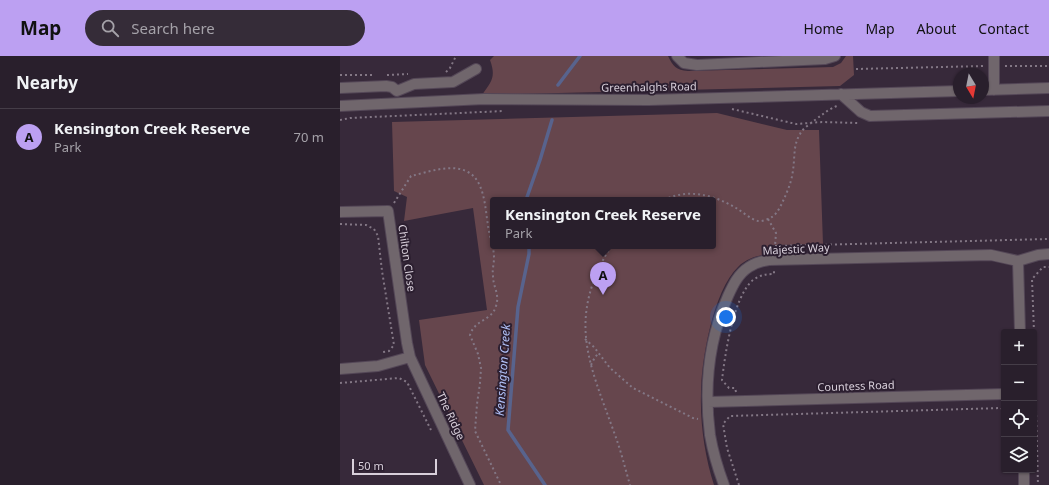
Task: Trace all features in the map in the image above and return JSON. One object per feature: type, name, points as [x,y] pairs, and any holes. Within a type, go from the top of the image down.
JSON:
[{"type":"street","points":[[677,57],[684,63],[697,64],[825,60],[835,56]]},
{"type":"street","points":[[994,56],[994,90]]},
{"type":"street","points":[[397,91],[414,84],[454,82],[476,69]]},
{"type":"street","points":[[340,88],[392,87],[410,103],[417,103]]},
{"type":"street","points":[[989,90],[1049,88]]},
{"type":"street","name":"Greenhalghs Road","points":[[340,106],[484,100],[649,100],[953,91]]},
{"type":"street","points":[[841,94],[863,114],[870,116],[1049,111]]},
{"type":"street","points":[[340,212],[388,211]]},
{"type":"street","name":"Chilton Close","points":[[388,211],[410,357]]},
{"type":"street","name":"Majestic Way","points":[[724,485],[712,445],[709,419],[708,382],[713,343],[719,320],[731,289],[741,274],[749,266],[759,262],[774,260],[991,255],[1018,261],[1038,255],[1049,254]]},
{"type":"street","points":[[1018,261],[1020,329]]},
{"type":"street","points":[[340,370],[385,364],[410,357]]},
{"type":"street","name":"The Ridge","points":[[410,357],[470,485]]},
{"type":"street","name":"Countess Road","points":[[708,402],[1001,394]]},
{"type":"street","points":[[1024,473],[1024,485]]},
{"type":"path","points":[[442,73],[446,72],[450,68],[456,56]]},
{"type":"path","points":[[1019,66],[1049,66]]},
{"type":"path","points":[[856,69],[968,67]]},
{"type":"path","points":[[386,74],[409,74]]},
{"type":"path","points":[[340,76],[378,75]]},
{"type":"path","points":[[716,199],[732,205],[755,220],[760,221],[768,219],[776,212],[783,201],[791,179],[795,146],[800,134],[811,123],[831,108],[852,103]]},
{"type":"path","points":[[728,108],[796,124],[822,122]]},
{"type":"path","points":[[340,120],[350,118],[508,111]]},
{"type":"path","points":[[388,211],[411,176],[453,167],[461,169],[472,175],[479,186],[490,234]]},
{"type":"path","points":[[674,197],[692,193],[703,194],[711,197]]},
{"type":"path","points":[[736,402],[735,388],[729,388],[722,380],[728,340],[742,295],[749,285],[758,277],[774,274],[774,246],[776,233],[768,219]]},
{"type":"path","points":[[340,224],[366,225],[374,229],[378,236],[394,345],[389,351],[383,352],[385,364]]},
{"type":"path","points":[[775,246],[1049,239]]},
{"type":"path","points":[[493,249],[494,260],[492,276],[497,296],[497,304],[492,314],[474,326],[470,335],[478,354],[481,368],[475,432],[501,485]]},
{"type":"path","points":[[609,249],[599,265],[590,286],[586,314],[585,339],[596,385],[615,436],[630,485]]},
{"type":"path","points":[[1034,329],[1032,279],[1043,267],[1049,267]]},
{"type":"path","points":[[585,339],[594,347],[610,368],[633,388],[693,418],[709,419]]},
{"type":"path","points":[[591,366],[598,354]]},
{"type":"path","points":[[1034,365],[1035,401]]},
{"type":"path","points":[[340,383],[399,378],[407,382]]},
{"type":"path","points":[[739,485],[727,448],[723,424],[730,416],[1001,408]]},
{"type":"path","points":[[1036,437],[1038,485]]},
{"type":"shaded area","points":[[494,56],[668,56],[675,67],[688,71],[833,67],[841,63],[846,56],[853,56],[854,75],[840,86],[482,95],[492,79],[493,71],[490,60]]},
{"type":"shaded area","points":[[717,113],[787,130],[819,130],[823,244],[773,245],[773,251],[771,254],[758,256],[745,261],[729,278],[715,309],[703,364],[701,405],[704,440],[714,485],[484,485],[425,365],[419,320],[487,310],[473,208],[404,221],[407,197],[394,191],[392,122]]},
{"type":"waterway","name":"Kensington Creek","points":[[558,85],[580,56]]},
{"type":"waterway","name":"Kensington Creek","points":[[527,197],[552,120]]},
{"type":"waterway","name":"Kensington Creek","points":[[529,249],[518,307],[508,430],[545,485]]},
{"type":"place","name":"Kensington Creek Reserve","points":[[603,295]]}]
